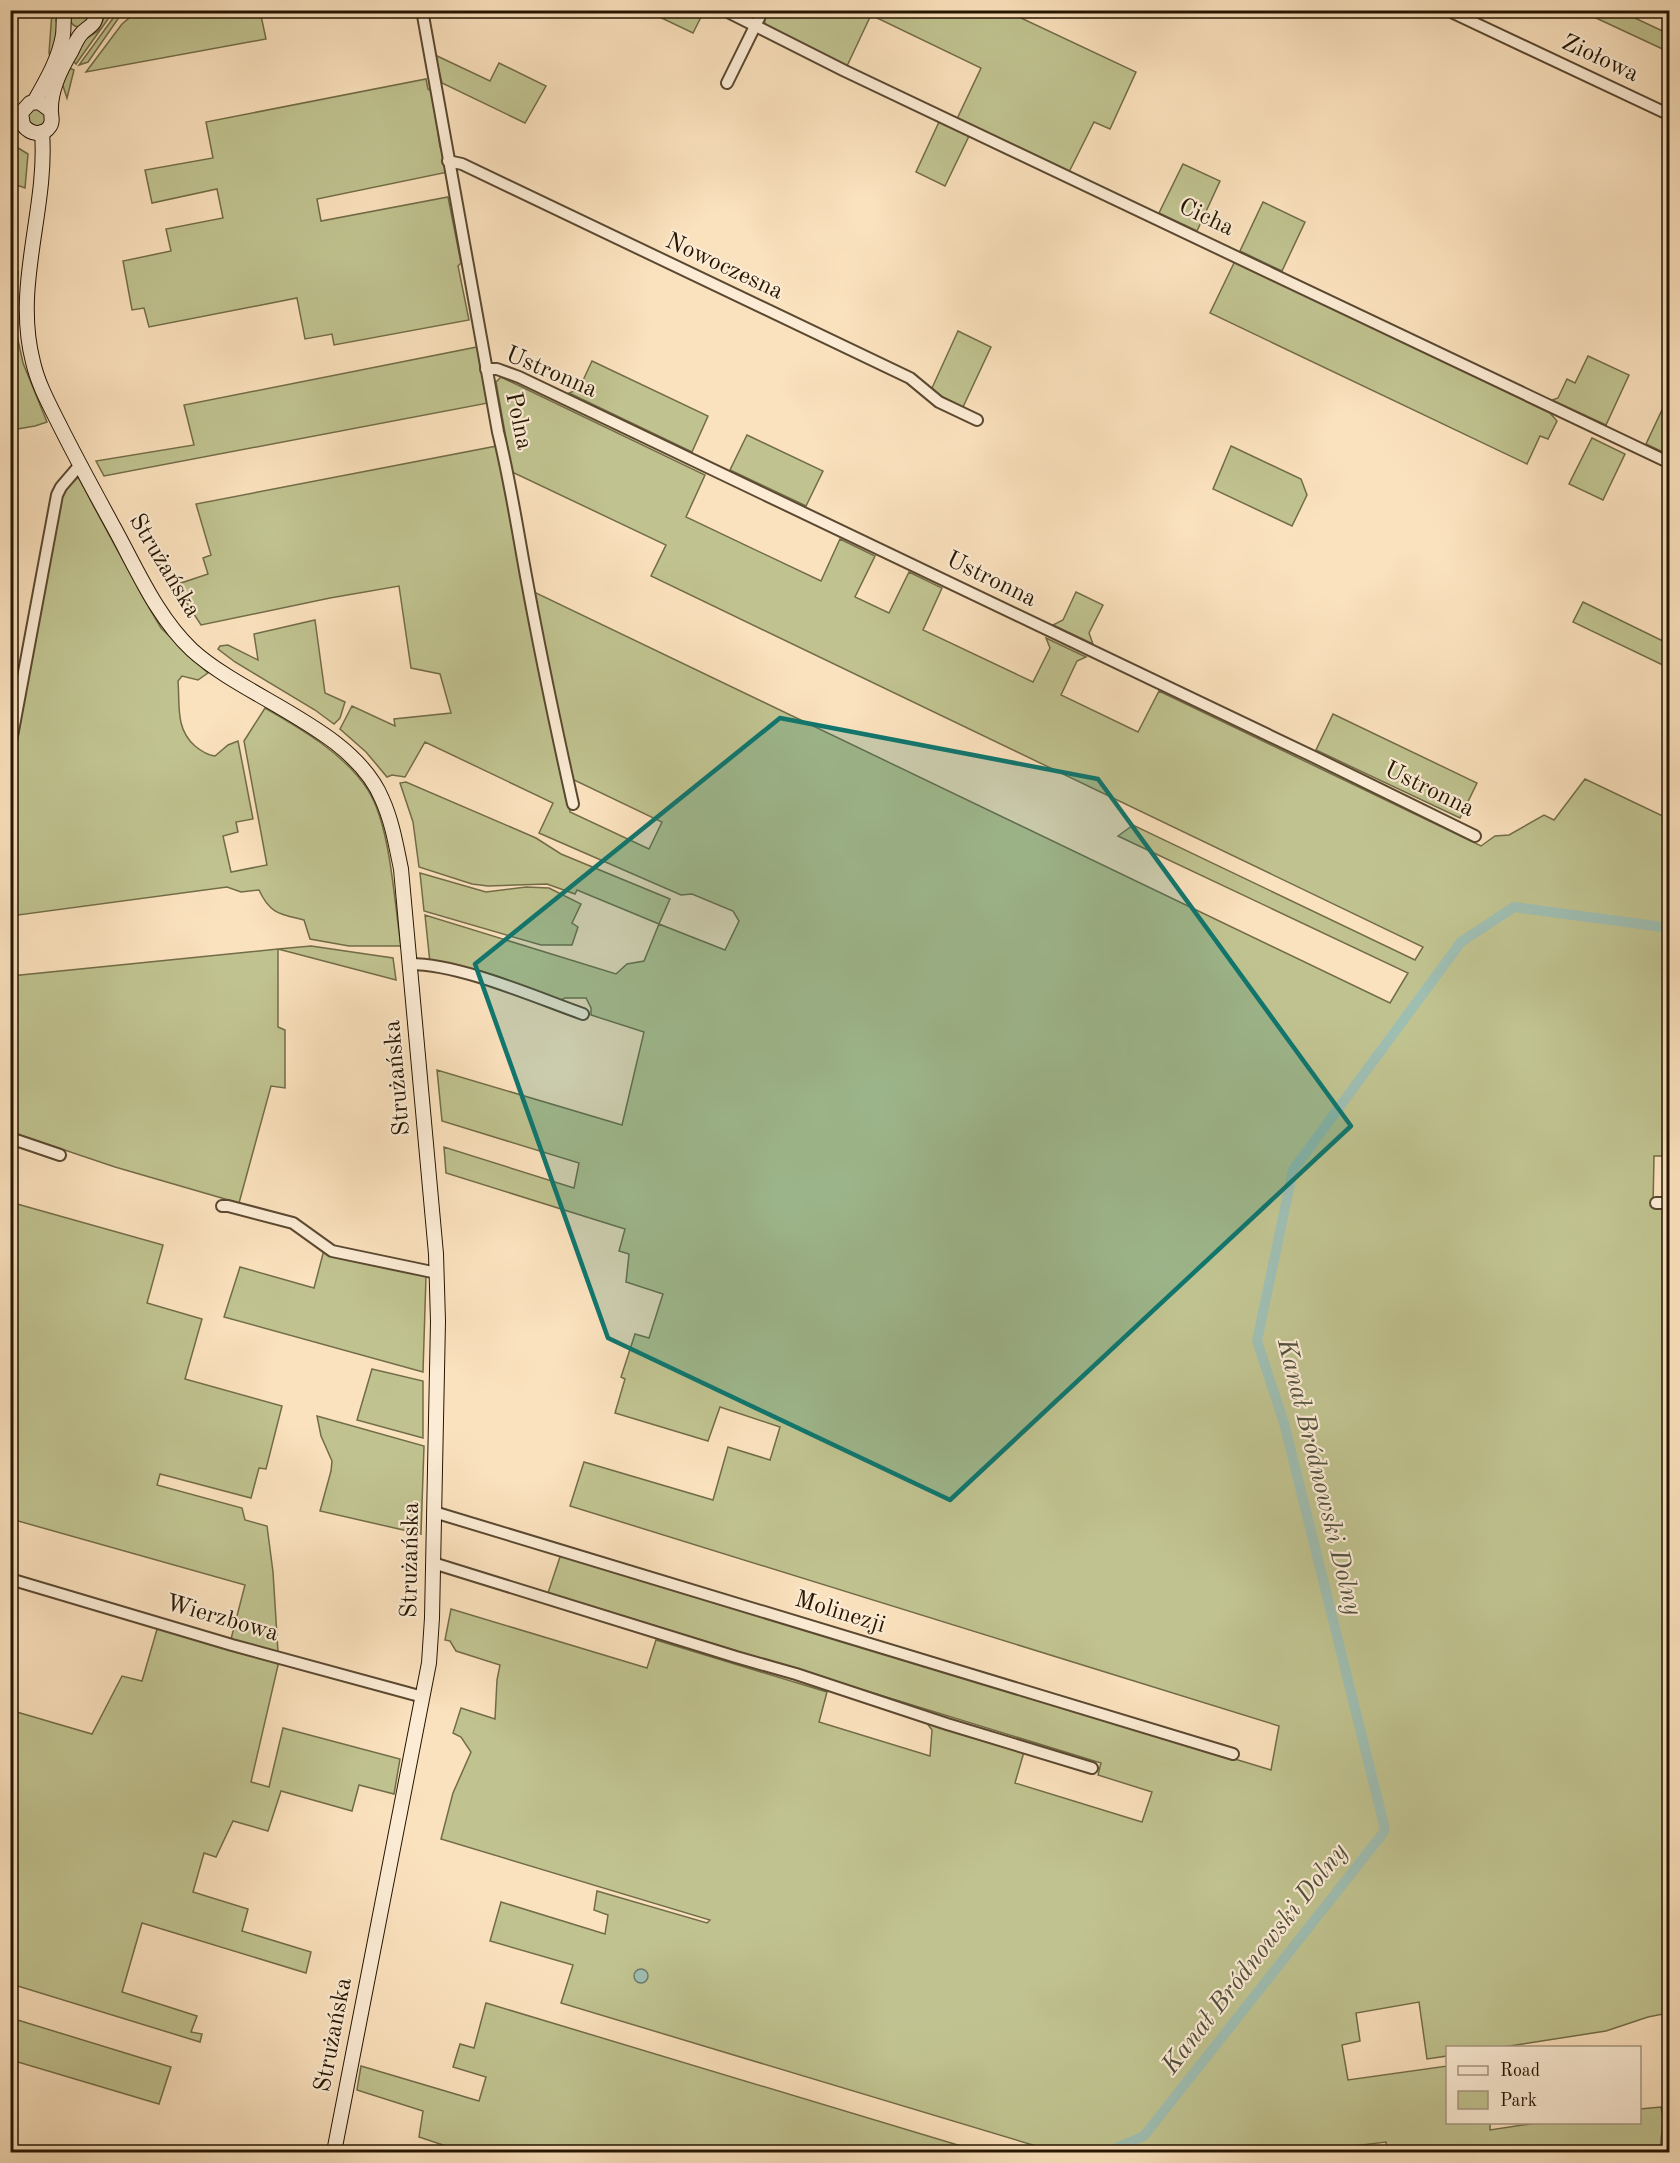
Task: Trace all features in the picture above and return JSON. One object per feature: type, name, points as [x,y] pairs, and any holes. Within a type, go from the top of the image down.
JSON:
[{"type":"main road","points":[[65,16],[59,52],[34,102],[23,109],[17,128],[29,132],[42,132],[50,125],[52,120],[50,110],[61,72],[71,50],[83,32],[93,26],[96,20],[95,10]]},
{"type":"main road","points":[[65,16],[74,31],[83,32]]},
{"type":"main road","points":[[34,102],[44,103],[50,110]]},
{"type":"main road","name":"Strużańska","points":[[42,132],[43,175],[26,298],[27,332],[33,363],[44,393],[79,466],[165,618],[191,649],[218,672],[314,728],[341,747],[364,771],[382,797],[394,832],[401,869],[437,1273],[438,1321],[429,1663],[334,2152]]},
{"type":"street","name":"Polna","points":[[422,10],[486,369],[511,488],[547,686],[573,804]]},
{"type":"street","name":"Cicha","points":[[724,10],[1670,463]]},
{"type":"street","points":[[727,84],[763,10]]},
{"type":"street","name":"Ziołowa","points":[[1447,10],[1670,115]]},
{"type":"street","name":"Nowoczesna","points":[[448,161],[462,164],[910,378],[939,402],[977,420]]},
{"type":"street","name":"Ustronna","points":[[486,369],[497,369],[519,377],[1475,836]]},
{"type":"street","points":[[10,747],[57,495],[79,466]]},
{"type":"street","points":[[410,964],[480,978],[583,1014]]},
{"type":"street","points":[[10,1138],[60,1155]]},
{"type":"street","points":[[1656,1203],[1670,1203]]},
{"type":"street","points":[[222,1206],[293,1222],[332,1251],[437,1273]]},
{"type":"street","name":"Molinezji","points":[[434,1512],[1233,1754]]},
{"type":"street","points":[[433,1563],[796,1674],[946,1724],[1092,1768]]},
{"type":"street","name":"Wierzbowa","points":[[10,1579],[232,1645],[423,1697]]},
{"type":"highlighted area","points":[[780,718],[1098,779],[1351,1126],[950,1500],[608,1338],[475,964]]},
{"type":"green space","points":[[79,9],[85,12],[88,18],[85,24],[79,27],[73,24],[70,18],[73,12]]},
{"type":"green space","points":[[119,10],[260,11],[266,39],[86,72],[129,18],[122,13],[88,62],[79,65]]},
{"type":"green space","points":[[704,10],[693,33],[647,11]]},
{"type":"green space","points":[[768,10],[1006,11],[1136,72],[1110,129],[1094,122],[1069,172],[957,119],[981,68],[871,15],[847,66],[767,28],[764,20]]},
{"type":"green space","points":[[52,11],[57,11],[56,21],[60,30],[51,60],[49,53]]},
{"type":"green space","points":[[107,11],[113,12],[76,64],[72,60],[84,40],[98,31]]},
{"type":"green space","points":[[1581,11],[1620,11],[1669,34],[1669,52]]},
{"type":"green space","points":[[435,55],[490,81],[499,63],[546,86],[525,123],[442,83]]},
{"type":"green space","points":[[69,68],[74,70],[67,98],[62,83]]},
{"type":"green space","points":[[426,79],[428,89],[432,92],[440,147],[443,148],[448,172],[317,199],[321,221],[448,197],[469,320],[334,345],[332,334],[305,339],[297,298],[149,327],[144,308],[132,310],[123,261],[171,251],[166,229],[223,218],[217,189],[152,203],[145,170],[213,158],[206,122]]},
{"type":"green space","points":[[37,108],[43,111],[46,117],[43,123],[37,126],[31,123],[28,117],[31,111]]},
{"type":"green space","points":[[939,122],[969,136],[945,186],[916,172]]},
{"type":"green space","points":[[10,143],[28,154],[25,188],[11,183]]},
{"type":"green space","points":[[1183,164],[1220,181],[1197,231],[1159,213]]},
{"type":"green space","points":[[1263,202],[1305,222],[1282,271],[1240,251]]},
{"type":"green space","points":[[1235,261],[1550,413],[1557,421],[1548,439],[1540,436],[1527,464],[1210,313]]},
{"type":"green space","points":[[18,271],[15,326],[23,363],[47,422],[11,430],[10,272]]},
{"type":"green space","points":[[958,331],[991,347],[963,407],[939,395],[932,388]]},
{"type":"green space","points":[[477,347],[488,403],[104,476],[96,461],[194,445],[184,405]]},
{"type":"green space","points":[[1588,356],[1629,375],[1606,425],[1552,400],[1558,398],[1567,379],[1575,383]]},
{"type":"green space","points":[[592,361],[708,416],[692,452],[569,393],[579,389]]},
{"type":"green space","points":[[501,377],[705,475],[686,517],[821,581],[840,539],[875,556],[855,597],[889,613],[909,572],[942,588],[923,630],[1033,682],[1050,648],[1046,638],[1086,657],[1077,661],[1061,695],[1138,732],[1159,691],[1481,846],[1495,836],[1509,835],[1544,815],[1554,820],[1585,779],[1669,819],[1670,1156],[1654,1156],[1653,1206],[1670,1207],[1669,2017],[1663,2014],[1606,2031],[1509,2046],[1446,2046],[1446,2056],[1427,2059],[1419,2002],[1356,2013],[1360,2041],[1342,2045],[1348,2080],[1446,2066],[1446,2124],[1490,2124],[1490,2130],[1530,2124],[1641,2124],[1641,2109],[1661,2107],[1663,2118],[1660,2152],[1387,2152],[1386,2142],[1303,2152],[1056,2152],[561,2003],[573,1965],[490,1941],[501,1902],[605,1934],[608,1915],[594,1910],[597,1891],[707,1923],[710,1920],[441,1839],[453,1793],[471,1752],[461,1737],[453,1733],[461,1708],[495,1719],[500,1665],[456,1651],[450,1641],[445,1640],[451,1609],[647,1668],[656,1640],[827,1692],[819,1722],[930,1756],[932,1730],[926,1722],[1024,1752],[1015,1783],[1142,1822],[1152,1792],[1098,1775],[1101,1763],[548,1593],[561,1554],[1271,1770],[1279,1726],[570,1506],[584,1462],[713,1500],[728,1447],[770,1460],[780,1427],[720,1407],[708,1441],[615,1413],[625,1379],[621,1377],[635,1334],[649,1338],[663,1294],[626,1282],[629,1254],[619,1251],[625,1229],[446,1173],[444,1147],[574,1188],[579,1163],[442,1121],[437,1070],[622,1125],[644,1032],[591,1015],[591,1008],[586,998],[565,998],[559,1001],[430,963],[425,915],[616,974],[627,964],[644,961],[659,924],[725,950],[739,921],[733,911],[692,894],[681,895],[539,833],[553,803],[425,742],[405,777],[392,775],[387,777],[366,752],[340,729],[352,706],[395,726],[394,719],[451,713],[440,674],[411,668],[399,586],[201,625],[175,585],[208,574],[203,558],[211,555],[196,504],[497,446],[570,812],[649,849],[662,822],[572,779],[530,590],[1390,1003],[1408,973],[1118,836],[1133,825],[1415,960],[1423,947],[651,576],[666,545],[512,472],[496,382]]},
{"type":"green space","points":[[1669,395],[1669,455],[1646,444]]},
{"type":"green space","points":[[747,435],[823,471],[806,506],[730,470]]},
{"type":"green space","points":[[1592,438],[1625,454],[1603,500],[1569,484]]},
{"type":"green space","points":[[1231,446],[1301,479],[1307,495],[1292,526],[1213,489]]},
{"type":"green space","points":[[78,477],[161,628],[208,673],[198,680],[182,676],[178,681],[180,716],[184,732],[202,752],[215,756],[228,745],[238,741],[253,819],[236,822],[238,832],[223,836],[231,872],[267,865],[244,741],[265,708],[307,733],[335,754],[368,790],[376,806],[387,844],[401,946],[349,946],[310,939],[304,920],[277,912],[267,904],[259,890],[241,892],[227,887],[11,916],[11,773],[62,494]]},
{"type":"green space","points":[[1076,592],[1103,605],[1089,633],[1093,644],[1053,625],[1063,620]]},
{"type":"green space","points":[[1583,602],[1669,644],[1669,668],[1573,622]]},
{"type":"green space","points":[[315,620],[325,693],[345,702],[340,718],[334,724],[218,649],[220,646],[228,645],[258,660],[254,634]]},
{"type":"green space","points":[[1333,714],[1477,783],[1460,818],[1316,750]]},
{"type":"green space","points":[[406,782],[536,838],[561,854],[670,899],[659,924],[577,890],[575,894],[547,884],[488,886],[472,884],[419,867],[413,822],[400,783]]},
{"type":"green space","points":[[420,873],[486,892],[526,887],[549,888],[581,904],[572,923],[578,927],[572,945],[541,945],[424,911]]},
{"type":"green space","points":[[311,946],[393,958],[396,980],[278,949]]},
{"type":"green space","points":[[278,949],[278,1027],[285,1030],[285,1088],[271,1086],[239,1203],[115,1167],[11,1132],[11,976]]},
{"type":"green space","points":[[10,1202],[163,1245],[147,1303],[202,1319],[185,1379],[282,1406],[266,1469],[259,1468],[251,1498],[160,1474],[157,1485],[242,1508],[245,1520],[267,1526],[273,1572],[278,1652],[231,1639],[245,1585],[11,1519]]},
{"type":"green space","points":[[324,1250],[426,1276],[423,1372],[224,1317],[240,1267],[314,1288]]},
{"type":"green space","points":[[372,1369],[423,1381],[423,1438],[357,1420]]},
{"type":"green space","points":[[317,1416],[424,1446],[421,1534],[320,1511],[332,1461],[321,1436]]},
{"type":"green space","points":[[158,1626],[279,1661],[251,1782],[269,1787],[283,1728],[400,1759],[394,1794],[359,1785],[352,1811],[281,1791],[268,1831],[233,1821],[216,1857],[204,1853],[193,1892],[248,1909],[242,1931],[311,1952],[306,1973],[142,1923],[122,1992],[197,2016],[191,2032],[202,2034],[200,2042],[11,1984],[10,1710],[92,1734],[122,1676],[142,1681]]},
{"type":"green space","points":[[486,2003],[981,2152],[456,2152],[445,2149],[446,2146],[419,2137],[423,2111],[357,2090],[361,2066],[479,2101],[486,2077],[453,2067],[460,2044],[474,2048]]},
{"type":"green space","points":[[11,2018],[171,2067],[159,2104],[11,2060]]},
{"type":"shaded area","points":[[641,1969],[646,1971],[648,1976],[646,1981],[641,1983],[636,1981],[634,1976],[636,1971]]},
{"type":"waterway","name":"Kanał Bródnowski Dolny","points":[[1107,2152],[1144,2136],[1384,1832],[1284,1423],[1257,1341],[1293,1170],[1461,942],[1514,907],[1670,928]]}]
